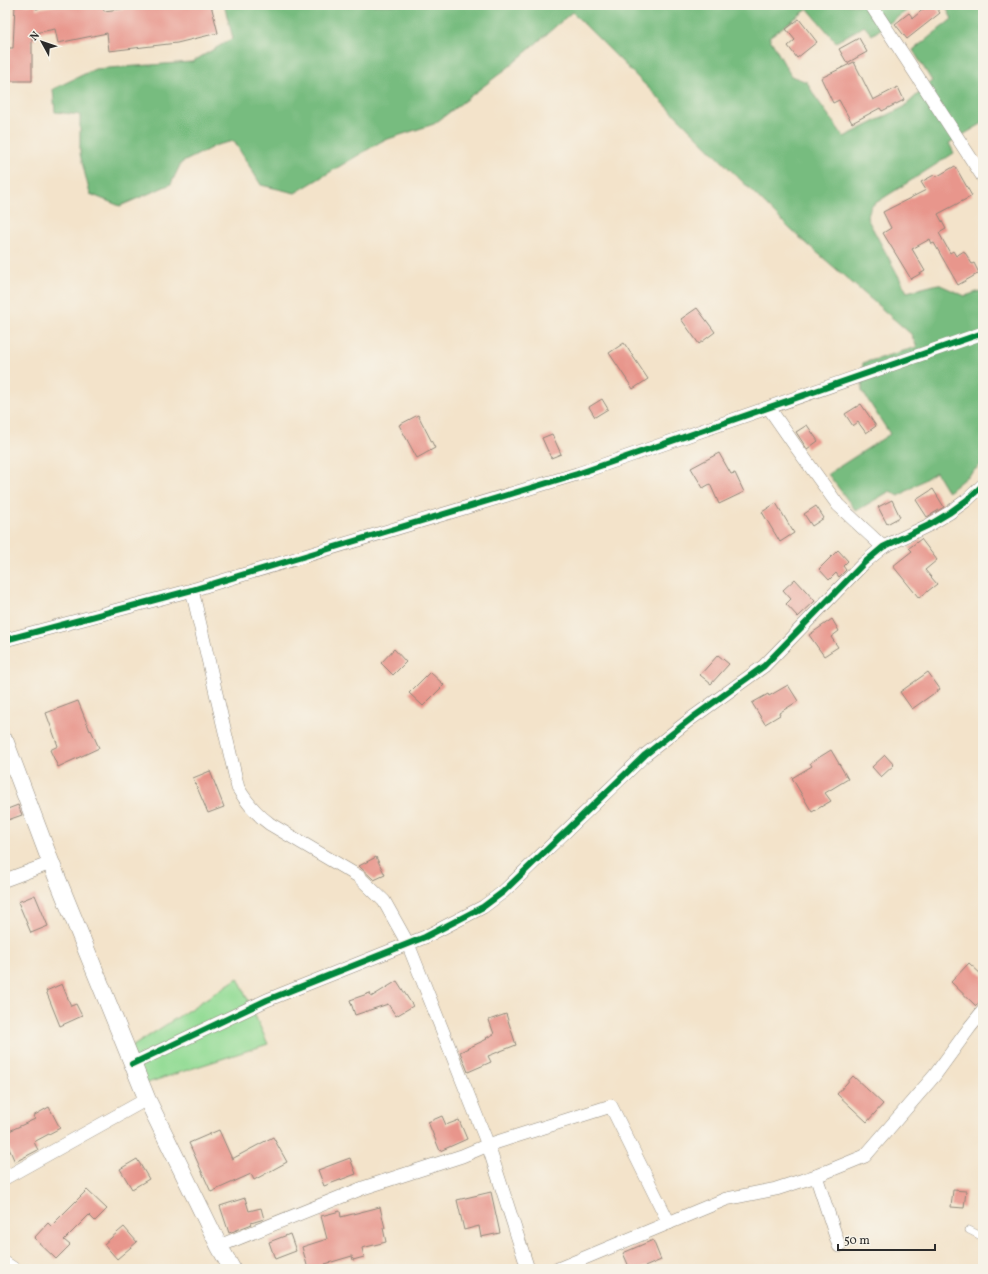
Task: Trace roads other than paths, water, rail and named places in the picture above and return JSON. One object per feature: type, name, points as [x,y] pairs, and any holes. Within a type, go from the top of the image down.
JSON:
[{"type":"street","points":[[871,5],[983,177]]},
{"type":"street","points":[[5,640],[192,590],[577,474],[983,333]]},
{"type":"street","points":[[769,408],[838,505],[883,547]]},
{"type":"street","points":[[132,1064],[267,1000],[408,944],[483,907],[503,892],[645,755],[692,718],[764,666],[864,563],[883,547],[929,525],[949,513],[968,500],[983,485]]},
{"type":"street","points":[[192,590],[238,788],[247,803],[258,815],[270,824],[358,876],[384,901],[408,944],[488,1144],[528,1269]]},
{"type":"street","points":[[5,741],[51,863],[147,1099],[219,1246],[232,1269]]},
{"type":"street","points":[[5,880],[51,863]]},
{"type":"street","points":[[558,1269],[726,1199],[776,1189],[816,1176],[865,1156],[935,1075],[970,1026],[983,1011]]},
{"type":"street","points":[[5,1178],[147,1099]]},
{"type":"street","points":[[219,1246],[363,1188],[462,1156],[488,1144],[611,1106],[669,1223]]},
{"type":"street","points":[[816,1176],[839,1246]]},
{"type":"street","points":[[5,1263],[14,1269]]},
{"type":"lane","points":[[969,1230],[983,1237]]}]
